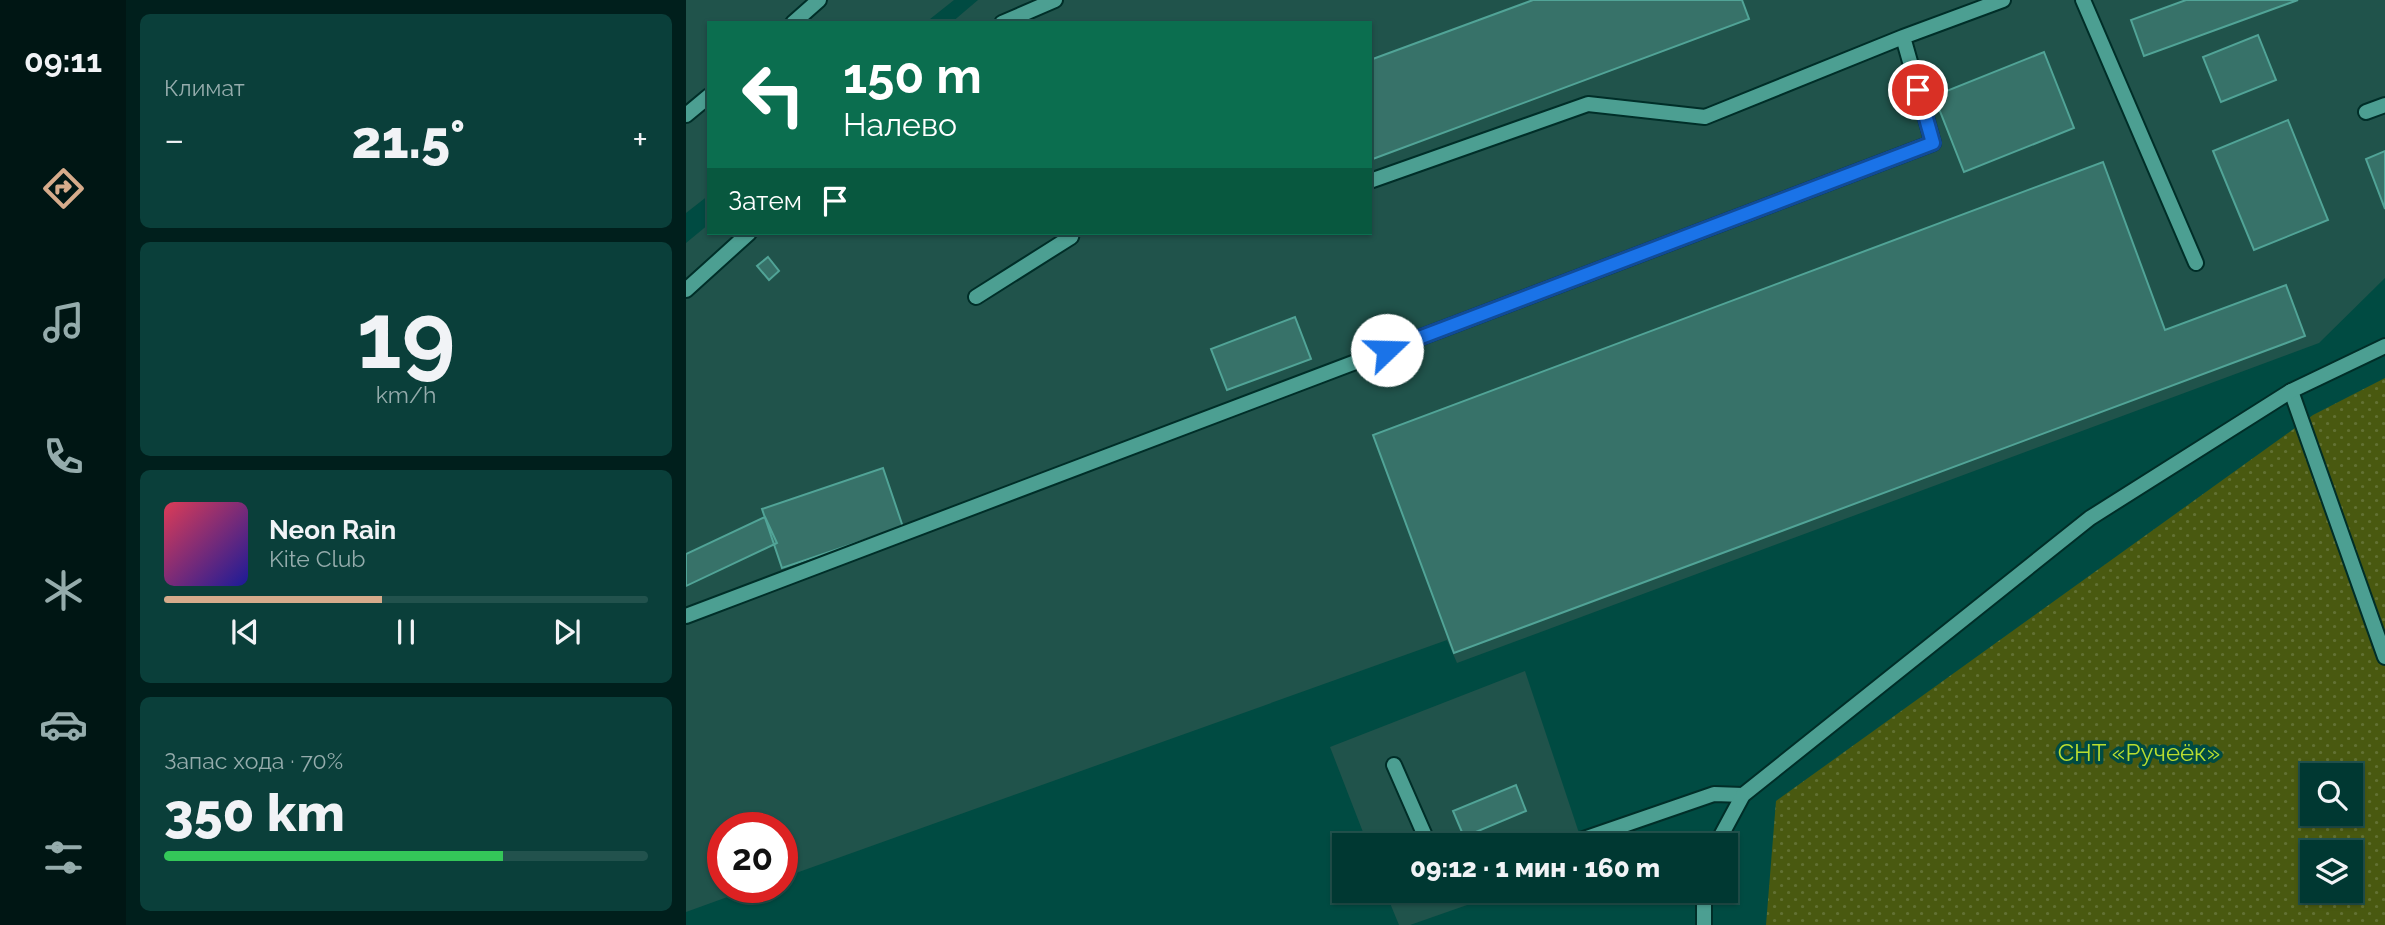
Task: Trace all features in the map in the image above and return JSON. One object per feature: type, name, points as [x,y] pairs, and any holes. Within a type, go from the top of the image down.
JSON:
[{"type":"street","points":[[795,21],[819,0]]},
{"type":"street","points":[[1007,21],[1055,0]]},
{"type":"street","points":[[1372,180],[1588,104],[1705,117],[1903,37],[2003,0]]},
{"type":"street","points":[[2083,0],[2196,263]]},
{"type":"street","points":[[686,616],[1933,143],[1903,37]]},
{"type":"street","points":[[686,115],[707,98]]},
{"type":"street","points":[[2366,112],[2385,105]]},
{"type":"street","points":[[686,290],[747,235]]},
{"type":"street","points":[[976,297],[1072,235]]},
{"type":"street","points":[[1722,833],[1743,795],[2090,518],[2291,391],[2385,346]]},
{"type":"street","points":[[2291,391],[2385,657]]},
{"type":"street","points":[[1394,765],[1424,833]]},
{"type":"street","points":[[1601,833],[1714,794],[1743,795]]},
{"type":"street","points":[[1704,903],[1704,925]]},
{"type":"shaded area","points":[[686,0],[954,0],[928,21],[707,21],[707,197],[686,213]]},
{"type":"shaded area","points":[[978,0],[2385,0],[2385,278],[2319,343],[1457,663],[1447,640],[798,872],[798,812],[707,812],[707,903],[711,903],[686,912],[686,243],[707,226],[707,235],[1372,235],[1372,21],[953,21]]},
{"type":"shaded area","points":[[1525,671],[1579,833],[1363,833],[1330,747]]},
{"type":"shaded area","points":[[1390,903],[1473,903],[1410,925],[1399,925]]},
{"type":"green space","name":"СНТ «Ручеёк»","points":[[2385,378],[2385,925],[1766,925],[1776,801],[2313,415]]},
{"type":"building","points":[[1533,0],[1742,0],[1749,19],[1372,159],[1372,59]]},
{"type":"building","points":[[2186,0],[2298,0],[2144,56],[2131,20]]},
{"type":"building","points":[[2258,35],[2276,80],[2221,102],[2203,57]]},
{"type":"building","points":[[2044,52],[2074,128],[1964,172],[1934,96]]},
{"type":"building","points":[[2288,120],[2328,220],[2254,250],[2213,151]]},
{"type":"building","points":[[2385,151],[2385,209],[2366,159]]},
{"type":"building","points":[[2103,162],[2165,330],[2286,285],[2305,336],[1454,653],[1373,435]]},
{"type":"building","points":[[768,257],[779,271],[769,280],[757,266]]},
{"type":"building","points":[[1295,317],[1311,359],[1227,390],[1211,349]]},
{"type":"building","points":[[883,468],[903,527],[782,568],[762,509]]},
{"type":"building","points":[[765,517],[777,543],[686,586],[686,554]]},
{"type":"building","points":[[1516,785],[1526,811],[1474,833],[1462,833],[1453,811]]},
{"type":"route","points":[[1387,350],[1933,143],[1918,90]]}]
